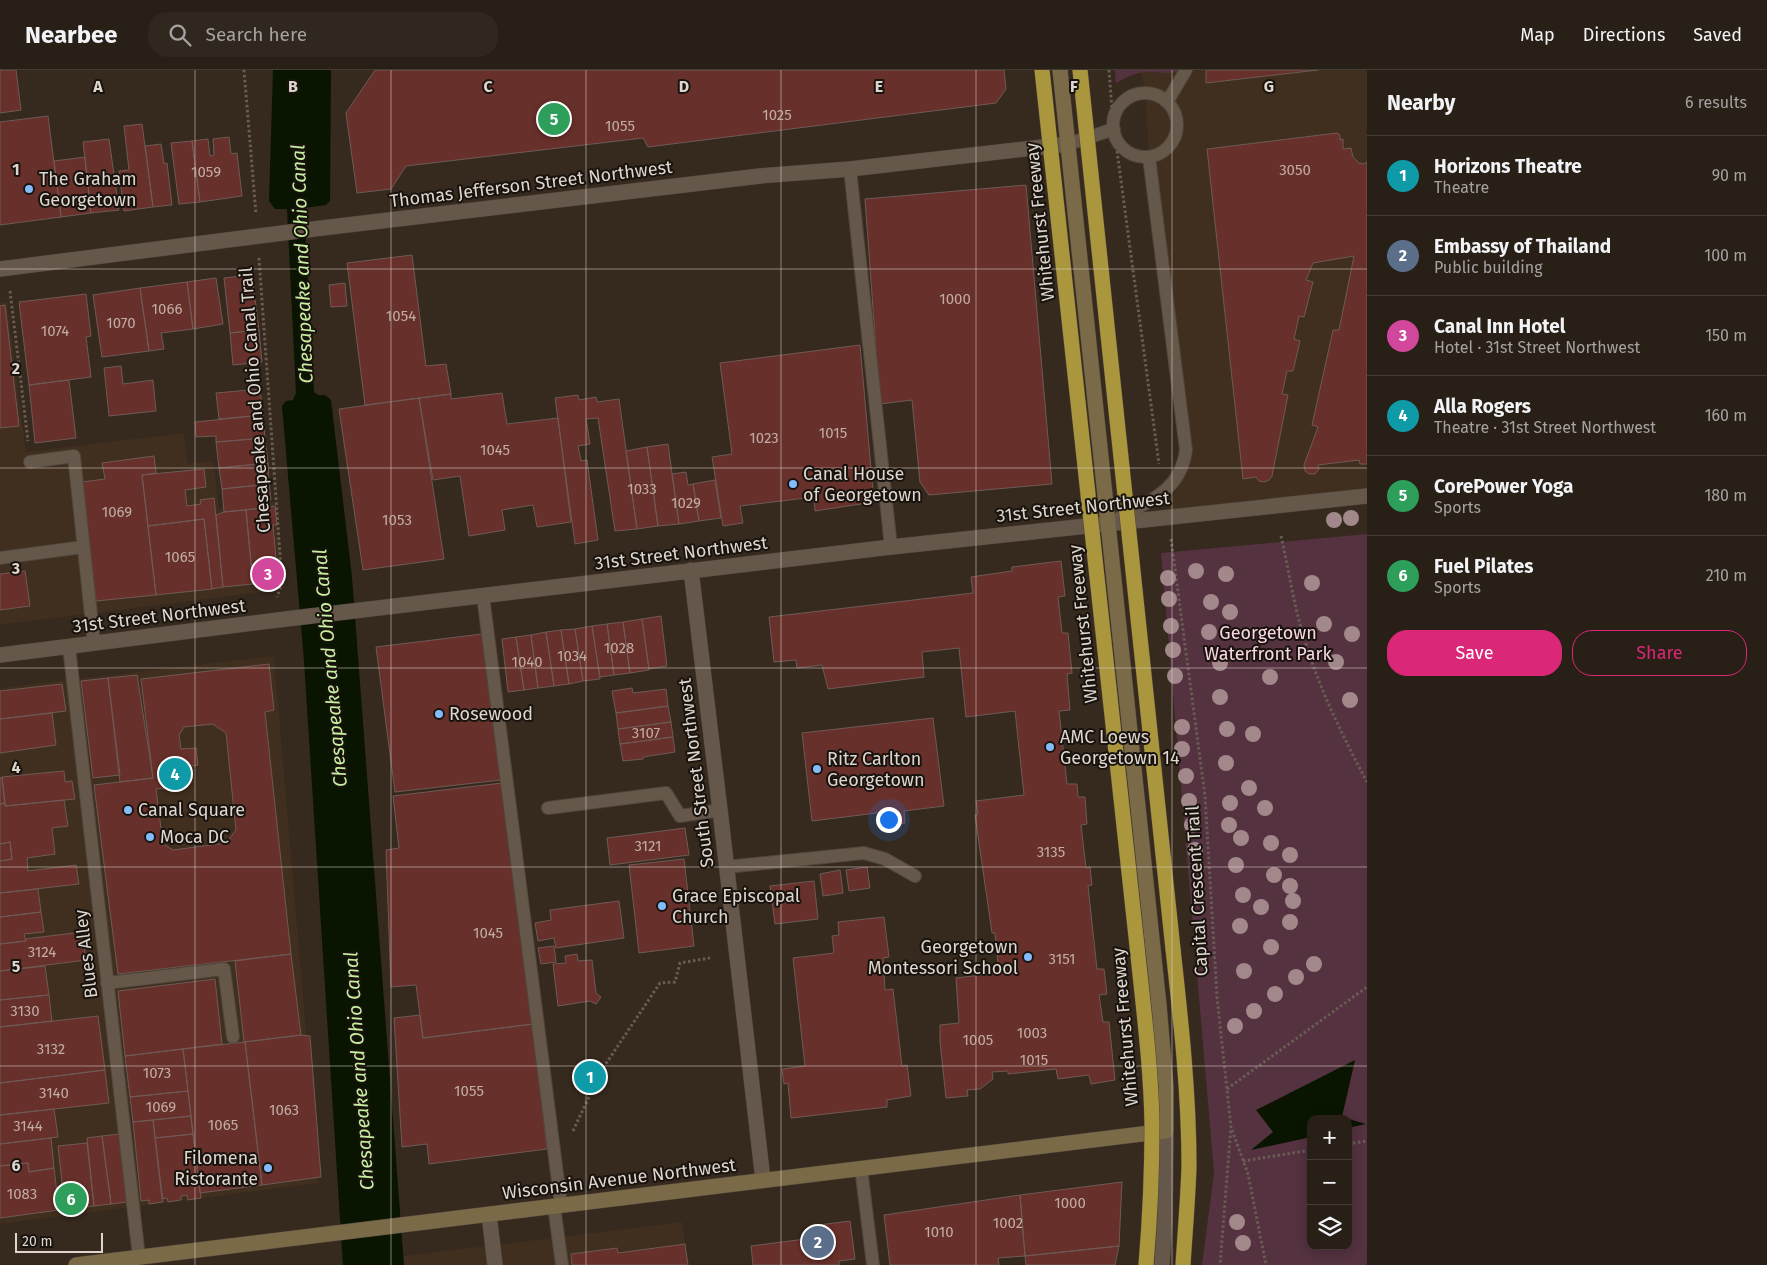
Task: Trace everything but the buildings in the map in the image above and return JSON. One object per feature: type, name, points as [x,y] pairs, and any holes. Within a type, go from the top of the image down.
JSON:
[{"type":"highway","name":"Whitehurst Freeway","points":[[1042,70],[1149,1071],[1152,1123],[1151,1186],[1146,1265]]},
{"type":"highway","points":[[1080,70],[1180,1014],[1189,1167],[1183,1265]]},
{"type":"main road","points":[[1060,70],[1159,1005],[1166,1087],[1166,1131]]},
{"type":"main road","name":"Wisconsin Avenue Northwest","points":[[76,1265],[1166,1131]]},
{"type":"street","name":"Thomas Jefferson Street Northwest","points":[[4,268],[760,176],[1068,144]]},
{"type":"street","name":"31st Street Northwest","points":[[0,655],[691,570],[1367,496]]},
{"type":"street","name":"South Street Northwest","points":[[691,570],[763,1180]]},
{"type":"street","points":[[1162,1265],[1166,1192],[1166,1131]]},
{"type":"street","points":[[489,1214],[495,1265]]},
{"type":"lane","points":[[1167,102],[1186,70]]},
{"type":"lane","points":[[1146,93],[1156,95],[1167,102],[1176,118],[1177,129],[1174,139],[1168,148],[1159,154],[1149,157],[1129,153],[1116,138],[1114,129],[1114,118],[1119,108],[1126,100],[1135,95],[1146,93]]},
{"type":"lane","points":[[1068,144],[1114,129]]},
{"type":"lane","points":[[1108,524],[1172,485],[1184,465],[1186,450],[1149,157]]},
{"type":"lane","points":[[850,168],[890,547]]},
{"type":"lane","points":[[30,462],[74,456],[94,642]]},
{"type":"lane","points":[[0,558],[84,547]]},
{"type":"lane","points":[[483,596],[557,1206],[562,1265]]},
{"type":"lane","name":"Blues Alley","points":[[69,647],[139,1257]]},
{"type":"lane","points":[[548,808],[666,793],[680,816],[720,810]]},
{"type":"lane","points":[[726,867],[864,853],[885,859],[915,876]]},
{"type":"lane","points":[[107,983],[224,968],[233,1036]]},
{"type":"lane","points":[[861,1168],[873,1265]]},
{"type":"path","points":[[244,70],[256,218]]},
{"type":"path","points":[[1109,70],[1114,129],[1162,492]]},
{"type":"path","name":"Chesapeake and Ohio Canal Trail","points":[[259,255],[282,583],[275,603]]},
{"type":"path","points":[[4,268],[30,462]]},
{"type":"path","name":"Capital Crescent Trail","points":[[1166,517],[1172,544],[1205,796],[1217,997],[1231,1127],[1220,1265]]},
{"type":"path","points":[[1281,536],[1304,641],[1349,748],[1367,782]]},
{"type":"path","points":[[572,1135],[601,1071],[660,983],[676,982],[680,963],[710,958]]},
{"type":"path","points":[[1227,1090],[1367,987]]},
{"type":"path","points":[[1231,1127],[1248,1174],[1266,1265]]},
{"type":"path","points":[[1352,1143],[1367,1141]]},
{"type":"path","points":[[1243,1161],[1307,1151]]},
{"type":"shaded area","points":[[1141,70],[1367,70],[1367,496],[1166,517],[1184,465]]},
{"type":"shaded area","points":[[7,302],[26,452],[184,433],[188,463],[213,461],[219,509],[274,502],[285,589],[0,625],[0,303]]},
{"type":"shaded area","points":[[274,656],[319,1183],[0,1224],[0,688]]},
{"type":"shaded area","points":[[682,1222],[688,1265],[404,1265],[404,1256]]},
{"type":"green space","points":[[1115,70],[1181,70],[1168,73],[1142,73],[1130,76],[1116,83]]},
{"type":"green space","name":"Georgetown Waterfront Park","points":[[1367,534],[1367,1265],[1202,1265],[1214,1173],[1161,553]]},
{"type":"water","name":"Chesapeake and Ohio Canal","points":[[273,70],[331,70],[330,201],[326,205],[304,208],[314,392],[318,395],[325,395],[331,400],[352,577],[404,1265],[343,1265],[304,661],[282,406],[286,401],[293,400],[296,393],[287,209],[275,209],[269,201]]},
{"type":"water","points":[[1355,1060],[1342,1115],[1307,1115],[1307,1138],[1251,1150],[1273,1132],[1256,1110]]},
{"type":"water","points":[[1352,1120],[1366,1124],[1352,1127]]},
{"type":"place","name":"CorePower Yoga","points":[[554,119]]},
{"type":"place","name":"The Graham Georgetown","points":[[29,189]]},
{"type":"place","name":"Canal House of Georgetown","points":[[793,484]]},
{"type":"place","name":"Canal Inn Hotel","points":[[268,574]]},
{"type":"place","name":"Rosewood","points":[[439,714]]},
{"type":"place","name":"AMC Loews Georgetown 14","points":[[1050,747]]},
{"type":"place","name":"Ritz Carlton Georgetown","points":[[817,769]]},
{"type":"place","name":"Alla Rogers","points":[[175,774]]},
{"type":"place","name":"Canal Square","points":[[128,810]]},
{"type":"place","name":"Moca DC","points":[[150,837]]},
{"type":"place","name":"Grace Episcopal Church","points":[[662,906]]},
{"type":"place","name":"Georgetown Montessori School","points":[[1028,957]]},
{"type":"place","name":"Horizons Theatre","points":[[590,1077]]},
{"type":"place","name":"Filomena Ristorante","points":[[268,1168]]},
{"type":"place","name":"Fuel Pilates","points":[[71,1199]]},
{"type":"place","name":"Embassy of Thailand","points":[[818,1242]]}]
